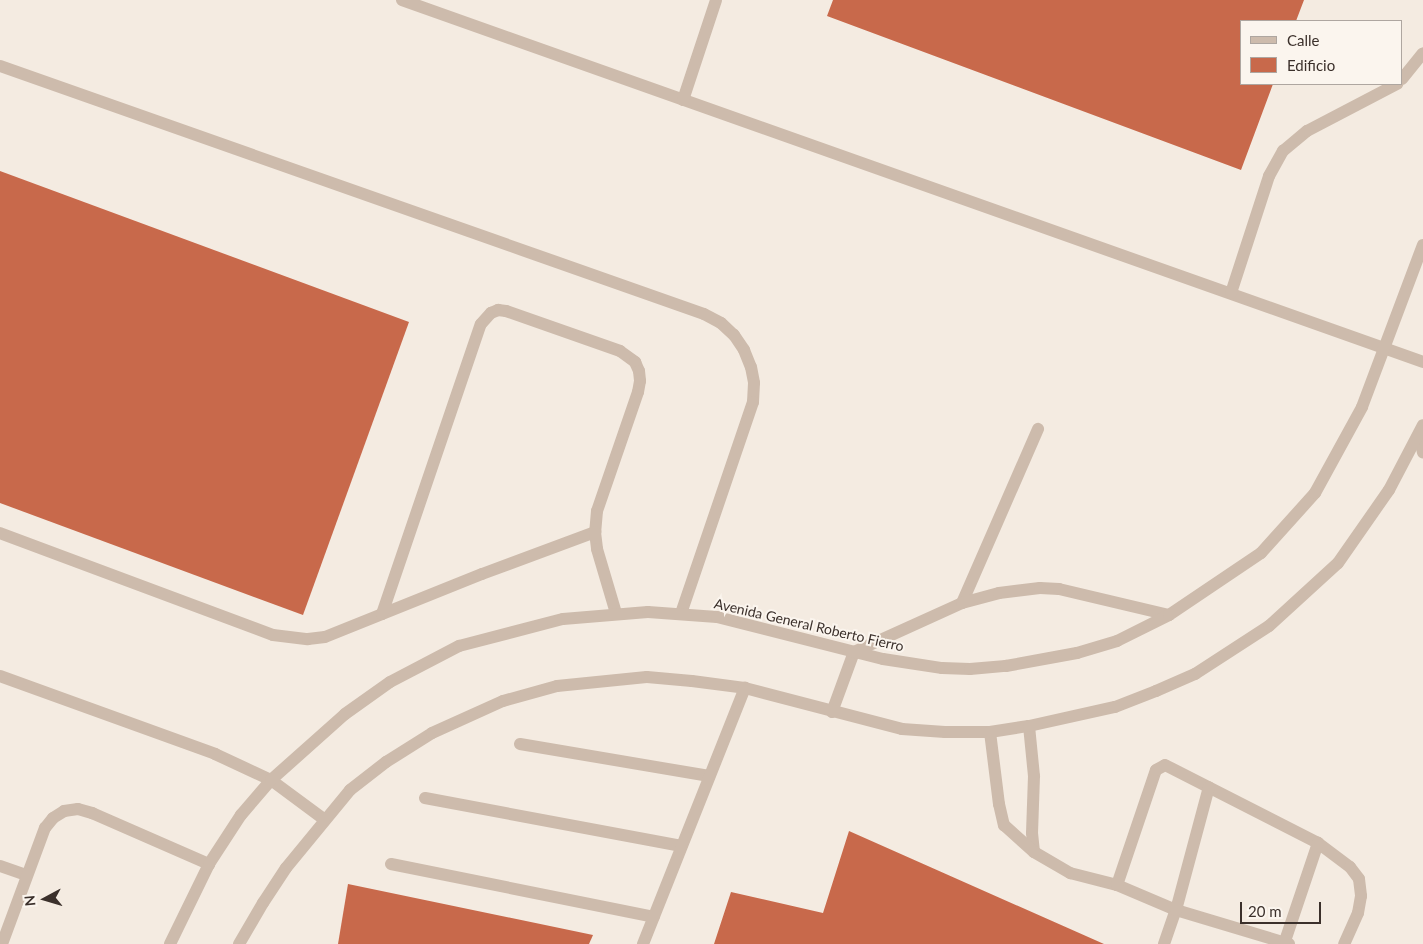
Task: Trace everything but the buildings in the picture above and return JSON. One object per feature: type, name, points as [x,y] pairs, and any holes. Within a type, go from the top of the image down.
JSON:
[{"type":"street","points":[[402,0],[1386,347],[1423,362]]},
{"type":"street","points":[[683,100],[716,0]]},
{"type":"street","points":[[1403,78],[1423,53]]},
{"type":"street","points":[[0,66],[704,314],[721,323],[734,335],[744,350],[751,367],[754,383],[753,402],[681,614]]},
{"type":"street","points":[[1231,293],[1269,176],[1283,151],[1307,131],[1396,85]]},
{"type":"street","name":"Avenida General Roberto Fierro","points":[[170,944],[210,864],[241,815],[272,780],[345,714],[390,682],[459,646],[563,619],[616,613],[681,614],[717,617],[753,624],[854,652],[942,668],[970,669],[1006,666],[1077,653],[1117,641],[1169,615],[1261,553],[1315,494],[1362,407],[1423,245]]},
{"type":"street","points":[[382,614],[481,324],[490,313],[506,311],[620,351],[635,362],[640,381],[638,392],[597,511],[595,532],[597,550],[616,613]]},
{"type":"street","points":[[962,603],[1038,428]]},
{"type":"street","points":[[1421,430],[1423,453]]},
{"type":"street","points":[[239,944],[282,875],[350,790],[386,762],[432,733],[503,701],[557,686],[647,677],[745,688],[832,712],[902,728],[990,732],[1029,726],[1115,707],[1156,691],[1195,674],[1269,626],[1338,563],[1390,490],[1421,430]]},
{"type":"street","points":[[0,533],[273,635],[300,639],[325,637],[595,532]]},
{"type":"street","points":[[832,712],[854,652],[962,603],[999,593],[1040,588],[1059,589],[1169,615]]},
{"type":"street","points":[[0,676],[157,732],[272,780],[325,820]]},
{"type":"street","points":[[643,944],[745,688]]},
{"type":"street","points":[[1029,726],[1034,776],[1032,833],[1034,852]]},
{"type":"street","points":[[990,732],[999,804],[1004,825],[1034,852],[1070,873],[1117,885],[1176,910],[1286,944],[1318,843]]},
{"type":"street","points":[[520,744],[709,776]]},
{"type":"street","points":[[1117,885],[1159,767],[1169,766],[1318,843],[1336,854],[1350,867],[1359,879],[1361,896],[1358,913],[1344,944]]},
{"type":"street","points":[[1164,944],[1176,910],[1209,787]]},
{"type":"street","points":[[425,798],[682,846]]},
{"type":"street","points":[[2,944],[45,828],[53,818],[64,811],[78,809],[210,864]]},
{"type":"street","points":[[391,864],[654,917]]},
{"type":"street","points":[[0,866],[26,875]]}]
